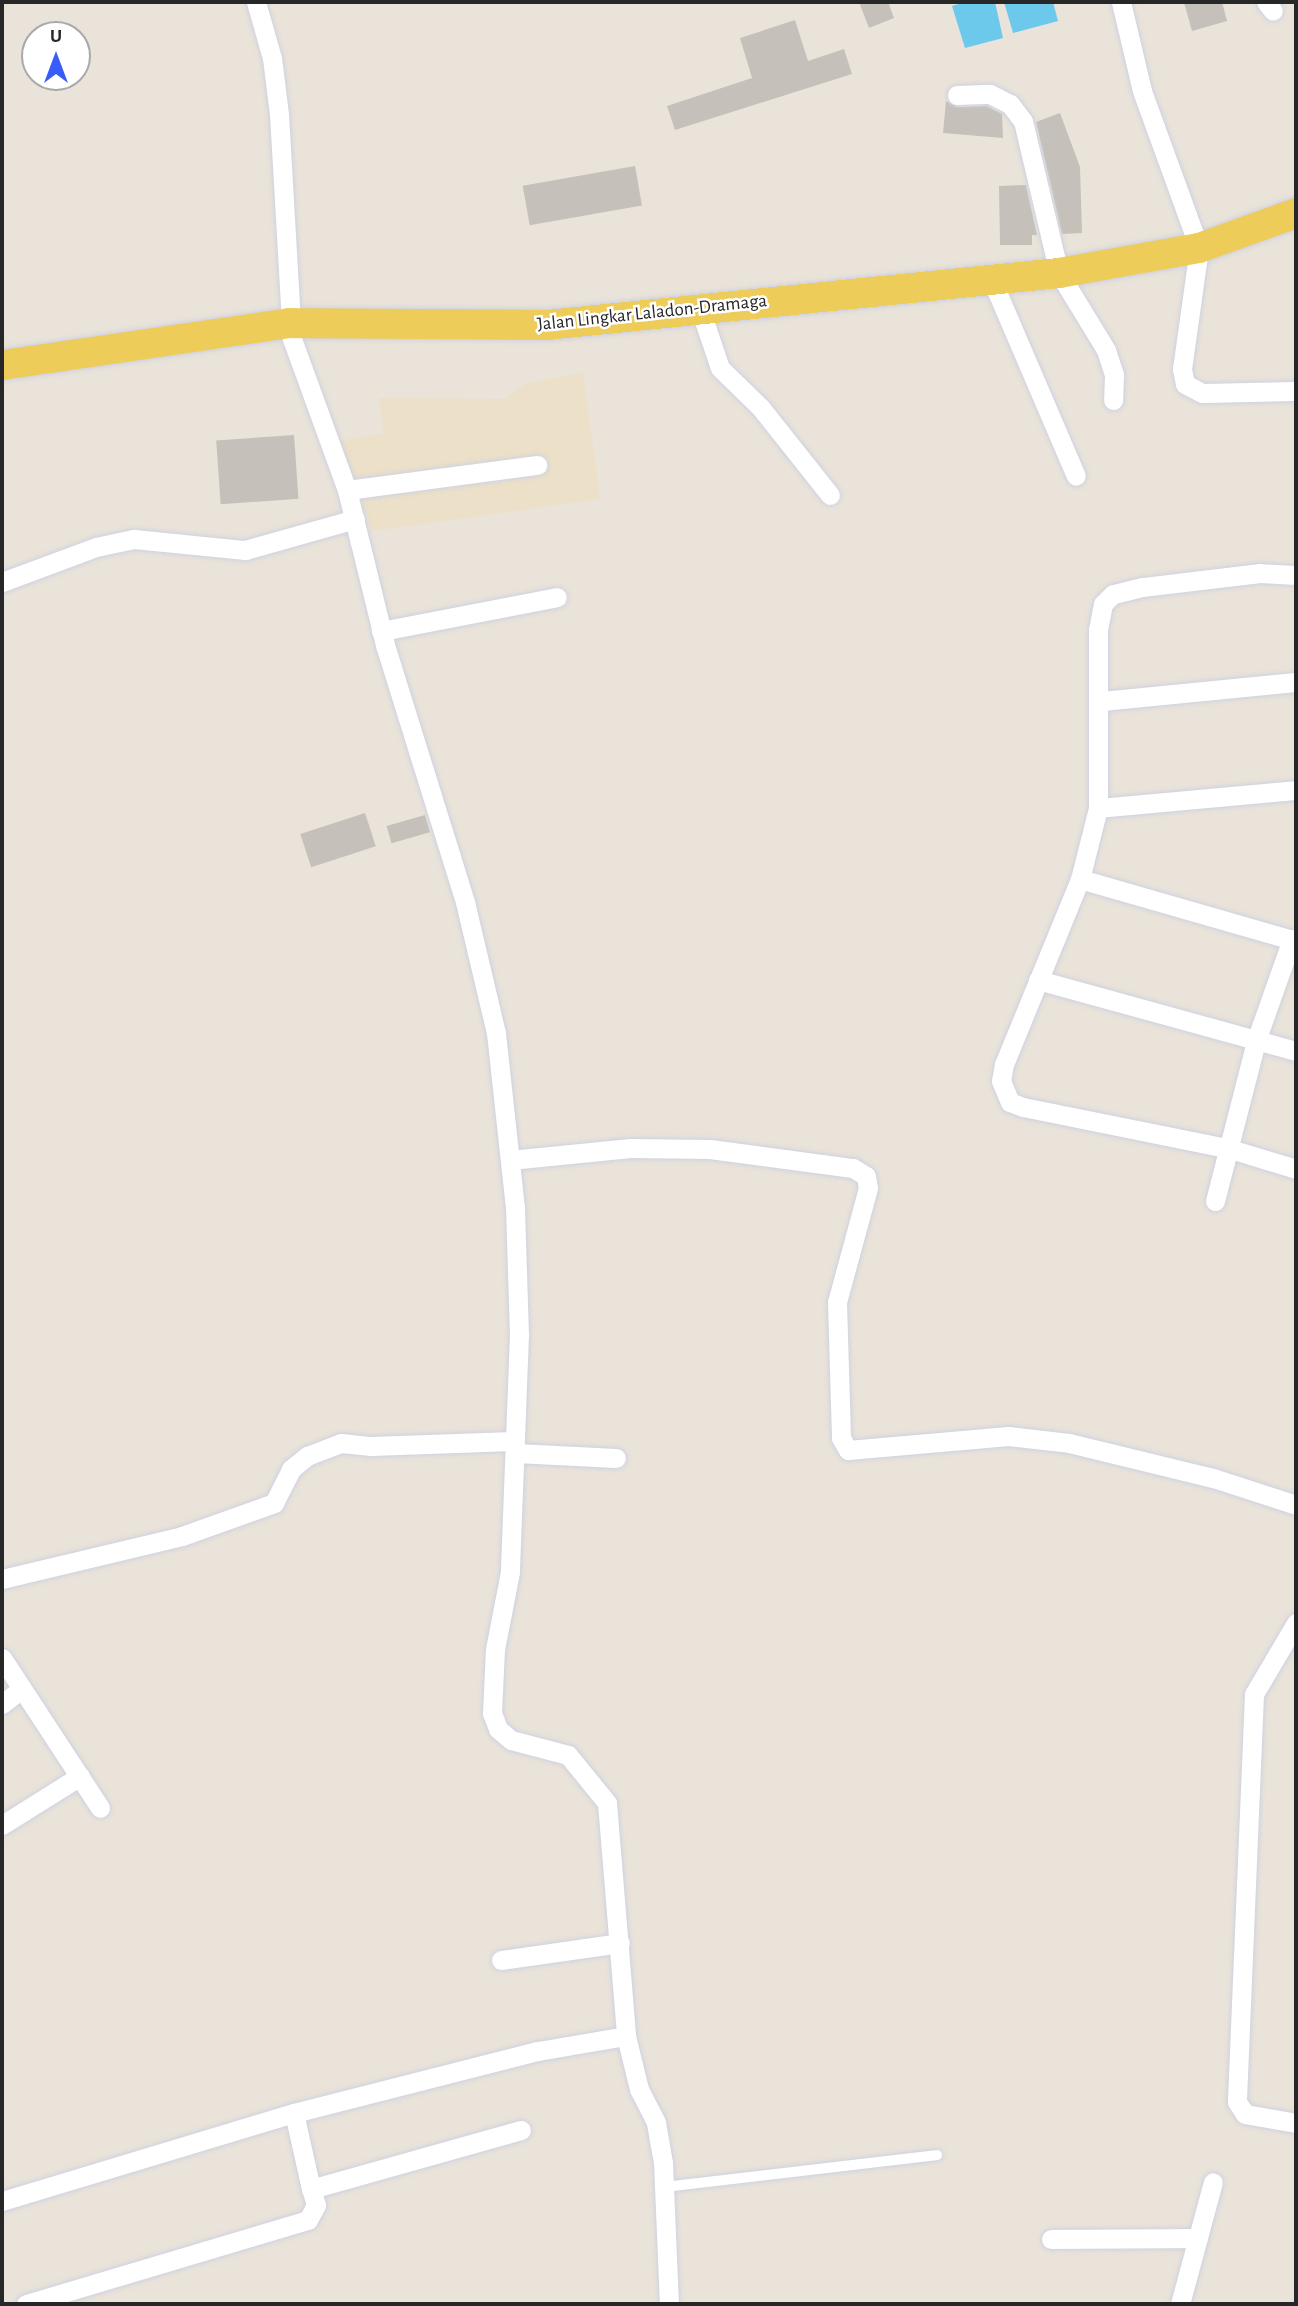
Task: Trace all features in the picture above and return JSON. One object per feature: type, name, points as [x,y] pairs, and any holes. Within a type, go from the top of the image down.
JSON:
[{"type":"main road","name":"Jalan Lingkar Laladon-Dramaga","points":[[2,365],[289,323],[547,325],[1059,273],[1199,248],[1296,213]]},
{"type":"street","points":[[256,2],[272,58],[279,114],[289,323],[298,362],[347,490],[382,631],[440,815],[493,1011],[510,1160],[519,1298],[510,1572],[495,1649],[492,1713],[498,1729],[511,1740],[568,1755],[607,1803],[626,2036],[639,2089],[656,2123],[665,2187],[669,2304]]},
{"type":"street","points":[[1121,2],[1142,92],[1199,248],[1182,369],[1185,384],[1202,393],[1296,391]]},
{"type":"street","points":[[957,95],[990,94],[1010,104],[1023,121],[1059,273],[1107,350],[1114,375],[1113,400]]},
{"type":"street","points":[[991,278],[1076,476]]},
{"type":"street","points":[[700,309],[720,368],[761,408],[830,495]]},
{"type":"street","points":[[347,490],[537,466]]},
{"type":"street","points":[[2,582],[96,547],[134,539],[245,550],[355,519]]},
{"type":"street","points":[[1296,575],[1248,574],[1113,594],[1100,613],[1098,808],[1080,878],[1004,1063],[1001,1081],[1010,1102],[1227,1148],[1296,1169]]},
{"type":"street","points":[[382,631],[557,597]]},
{"type":"street","points":[[1101,701],[1296,682]]},
{"type":"street","points":[[1098,808],[1296,790]]},
{"type":"street","points":[[1080,878],[1294,940],[1258,1038],[1215,1201]]},
{"type":"street","points":[[1038,980],[1258,1038],[1296,1051]]},
{"type":"street","points":[[510,1160],[630,1148],[710,1149],[853,1168],[866,1176],[869,1188],[837,1302],[841,1437],[848,1450],[1008,1436],[1069,1443],[1213,1478],[1296,1505]]},
{"type":"street","points":[[2,1579],[182,1536],[274,1503],[290,1469],[307,1456],[341,1443],[514,1447],[616,1458]]},
{"type":"street","points":[[1296,1623],[1254,1695],[1237,2102],[1245,2114],[1296,2123]]},
{"type":"street","points":[[2,1658],[100,1808]]},
{"type":"street","points":[[2,1704],[21,1689]]},
{"type":"street","points":[[2,1825],[80,1776]]},
{"type":"street","points":[[501,1960],[620,1943]]},
{"type":"street","points":[[2,2201],[294,2113],[538,2052],[626,2036]]},
{"type":"street","points":[[26,2304],[85,2296],[307,2220],[316,2205],[294,2113]]},
{"type":"street","points":[[312,2189],[521,2130]]},
{"type":"street","points":[[1180,2304],[1213,2182]]},
{"type":"street","points":[[1051,2239],[1198,2238]]},
{"type":"lane","points":[[665,2187],[937,2155]]},
{"type":"shaded area","points":[[583,372],[600,499],[373,531],[337,441],[384,433],[379,398],[504,399],[525,384]]},
{"type":"water","points":[[965,2],[995,2],[1003,38],[965,48],[952,6]]},
{"type":"water","points":[[1004,2],[1053,2],[1058,21],[1013,33]]},
{"type":"building","points":[[859,2],[888,2],[894,18],[869,28]]},
{"type":"building","points":[[1184,2],[1222,2],[1227,21],[1192,31]]},
{"type":"building","points":[[795,20],[808,61],[844,49],[852,74],[675,130],[667,106],[752,78],[740,38]]},
{"type":"building","points":[[946,101],[957,107],[987,106],[1002,114],[1003,138],[943,133]]},
{"type":"building","points":[[1060,113],[1080,167],[1082,233],[1062,234],[1036,122]]},
{"type":"building","points":[[635,166],[642,205],[530,225],[523,186]]},
{"type":"building","points":[[1026,185],[1037,235],[1032,235],[1032,245],[1000,245],[999,186]]},
{"type":"building","points":[[294,435],[298,499],[221,504],[216,440]]},
{"type":"building","points":[[365,813],[376,846],[311,867],[300,834]]},
{"type":"building","points":[[425,815],[430,832],[392,843],[387,826]]}]
